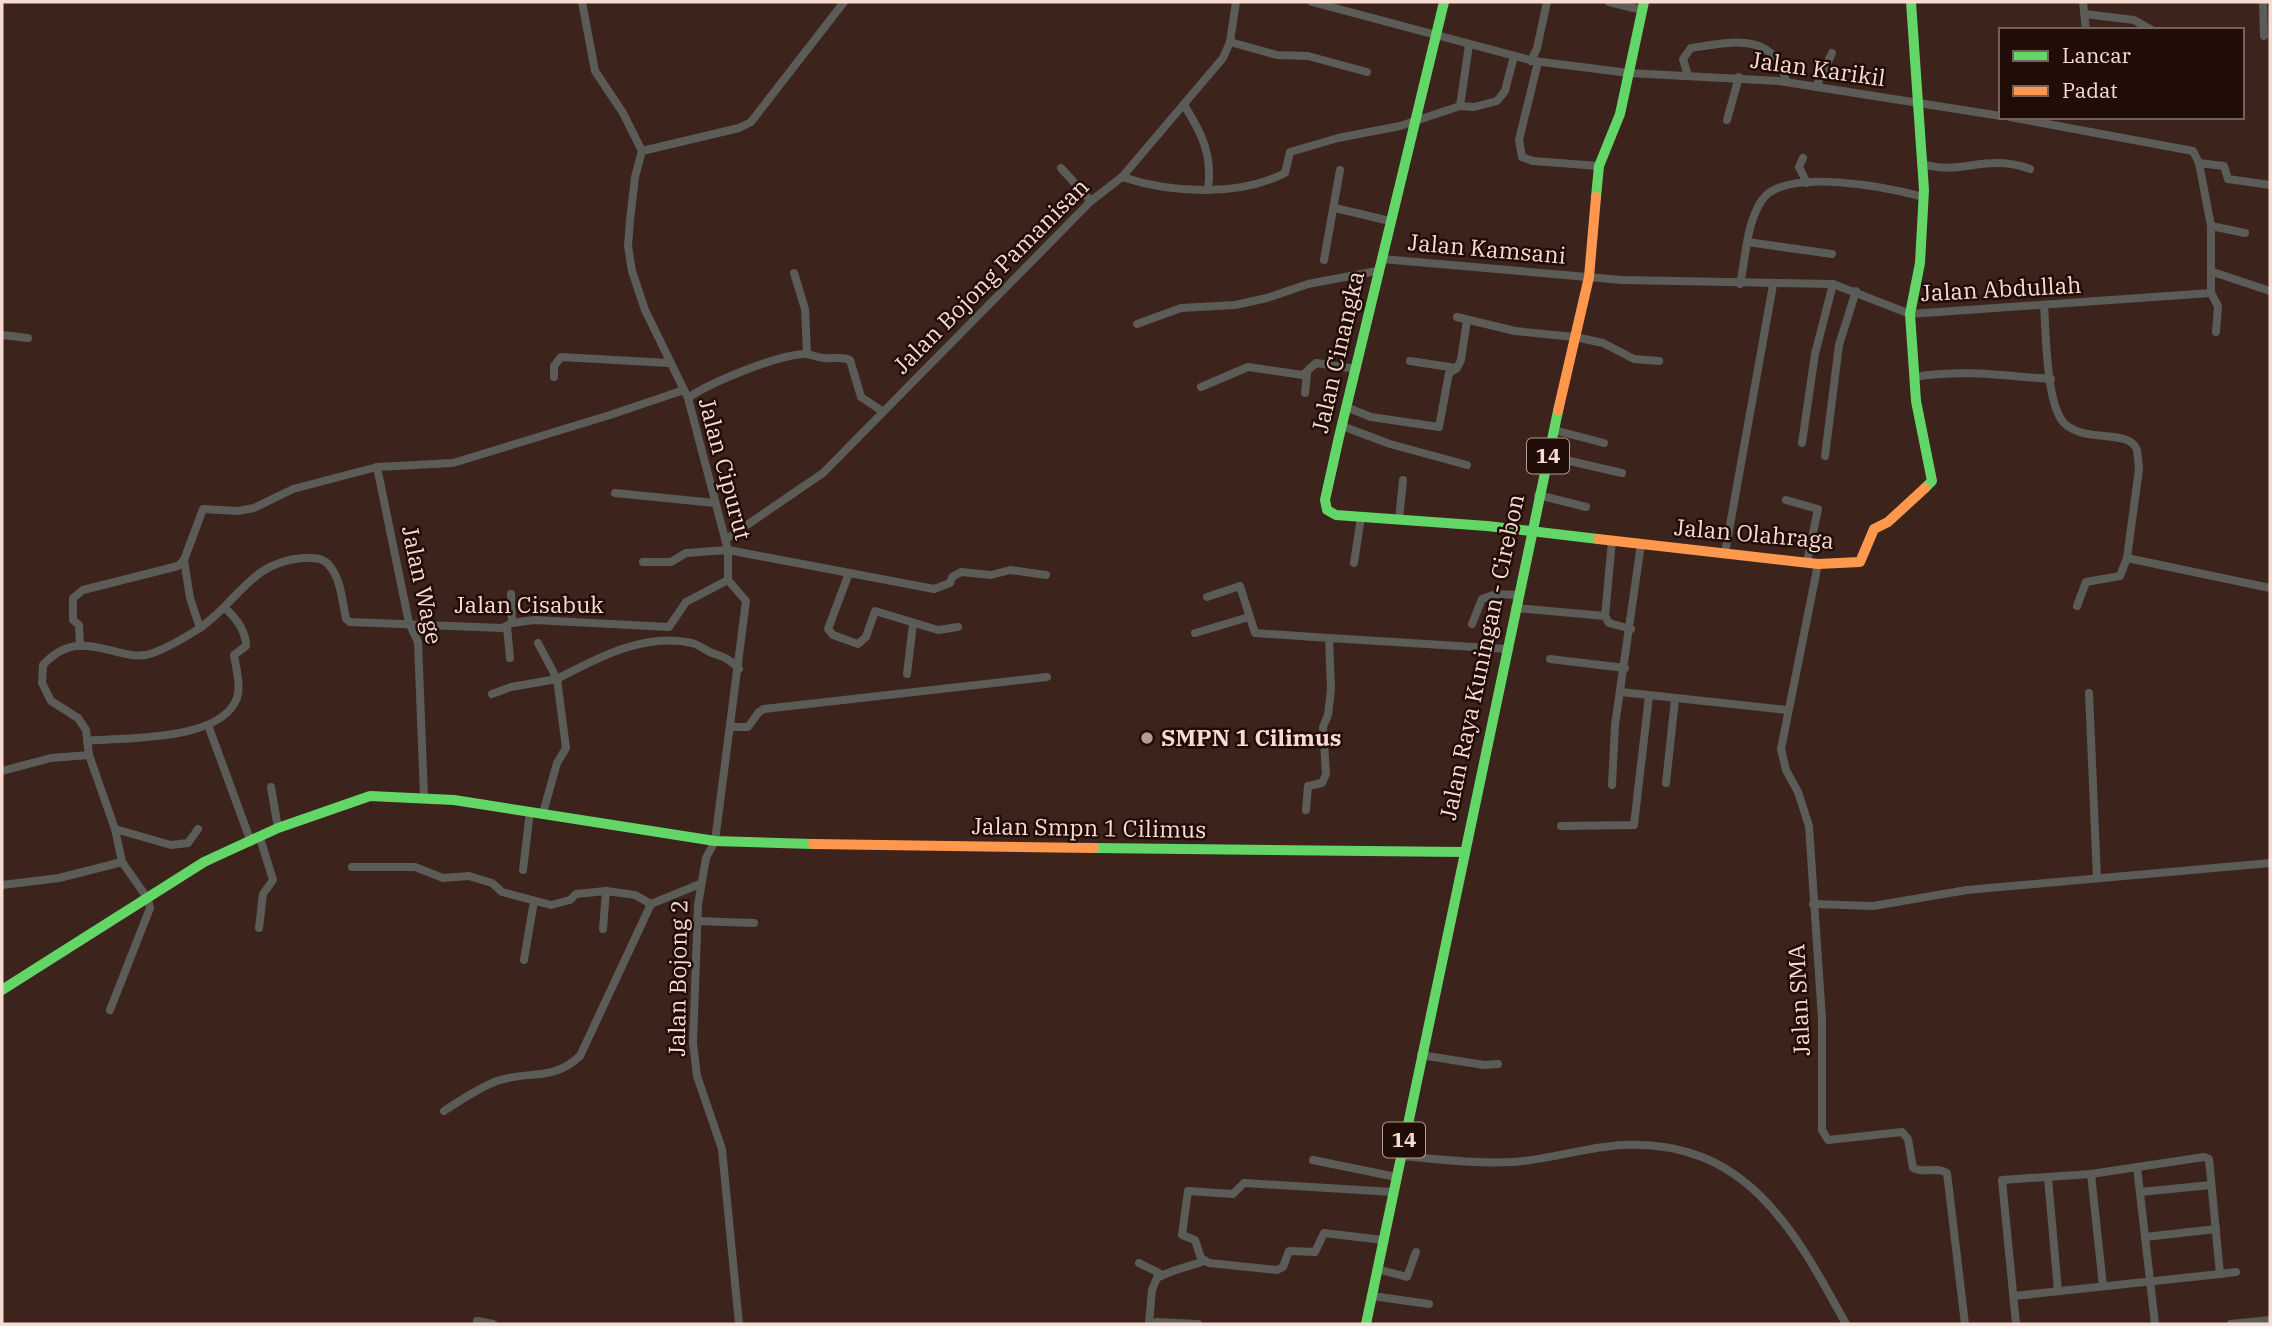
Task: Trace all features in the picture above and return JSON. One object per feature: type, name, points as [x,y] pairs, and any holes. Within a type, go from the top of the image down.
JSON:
[{"type":"main road","name":"Jalan Cinangka","points":[[1444,2],[1412,122],[1325,507],[1329,513],[1336,515],[1531,533]]},
{"type":"main road","name":"Jalan Olahraga","points":[[1531,533],[1812,563],[1860,562],[1874,529],[1888,522],[1932,481],[1916,401],[1910,314],[1920,263],[1924,197],[1911,2]]},
{"type":"main road","name":"Jalan Raya Kuningan - Cirebon","points":[[1366,1324],[1538,495],[1589,277],[1599,166],[1620,114],[1643,6]]},
{"type":"main road","name":"Jalan Smpn 1 Cilimus","points":[[2,990],[204,862],[278,828],[363,797],[424,797],[715,841],[925,847],[1462,852]]},
{"type":"street","points":[[582,2],[595,72],[622,113],[642,151],[739,128],[751,122],[844,2]]},
{"type":"street","name":"Jalan Bojong Pamanisan","points":[[726,540],[823,473],[1091,201],[1122,177],[1214,71],[1230,42],[1236,2]]},
{"type":"street","points":[[1312,2],[1514,57],[1629,73]]},
{"type":"street","points":[[1548,2],[1519,140],[1522,157],[1533,161],[1599,166]]},
{"type":"street","points":[[1609,2],[1643,6]]},
{"type":"street","points":[[2084,2],[2086,28]]},
{"type":"street","points":[[2263,2],[2264,36]]},
{"type":"street","points":[[2085,14],[2134,20],[2148,28]]},
{"type":"street","points":[[1230,42],[1284,57],[1308,57],[1367,72]]},
{"type":"street","points":[[1688,76],[1683,59],[1690,48],[1744,42],[1773,54],[1782,64],[1786,82]]},
{"type":"street","points":[[1460,106],[1469,45]]},
{"type":"street","points":[[1816,87],[1832,53]]},
{"type":"street","points":[[1122,177],[1140,182],[1208,190],[1282,175],[1287,169],[1290,152],[1338,138],[1412,122],[1426,114],[1457,109],[1460,106],[1474,107],[1497,102],[1505,91],[1514,57]]},
{"type":"street","name":"Jalan Karikil","points":[[1629,73],[1739,77],[1786,82],[1999,116]]},
{"type":"street","points":[[1727,120],[1739,77]]},
{"type":"street","points":[[1184,105],[1205,139],[1210,174],[1208,190]]},
{"type":"street","points":[[2021,119],[2193,150],[2199,163],[2211,226],[2211,293],[2218,306],[2216,332]]},
{"type":"street","name":"Jalan Cipurut","points":[[642,151],[635,177],[628,246],[632,271],[667,363],[686,394],[726,540],[728,580]]},
{"type":"street","points":[[1803,158],[1799,167],[1807,183]]},
{"type":"street","points":[[1923,164],[1938,169],[1983,162],[2013,162],[2030,169]]},
{"type":"street","points":[[2199,163],[2224,166],[2228,179],[2270,185]]},
{"type":"street","points":[[1061,168],[1091,201]]},
{"type":"street","points":[[1324,260],[1335,208],[1339,170]]},
{"type":"street","points":[[1740,284],[1747,242],[1762,200],[1771,191],[1807,183],[1860,184],[1924,197]]},
{"type":"street","points":[[1335,208],[1390,221]]},
{"type":"street","points":[[2211,226],[2245,233]]},
{"type":"street","points":[[1747,242],[1832,254]]},
{"type":"street","name":"Jalan Kamsani","points":[[1382,259],[1589,277]]},
{"type":"street","points":[[1137,324],[1181,308],[1235,304],[1267,298],[1308,284],[1377,271]]},
{"type":"street","points":[[2213,272],[2270,291]]},
{"type":"street","points":[[794,273],[805,309],[807,353]]},
{"type":"street","name":"Jalan Abdullah","points":[[1589,277],[1773,285],[1807,282],[1833,284],[1856,290],[1910,314],[2211,293]]},
{"type":"street","points":[[1802,443],[1815,354],[1833,284]]},
{"type":"street","points":[[1725,553],[1773,285]]},
{"type":"street","points":[[1825,456],[1839,345],[1856,290]]},
{"type":"street","points":[[2044,305],[2056,404],[2065,424],[2084,436],[2116,437],[2136,445],[2139,469],[2127,558],[2120,576],[2086,582],[2077,606]]},
{"type":"street","points":[[1457,317],[1516,331],[1575,337],[1603,343],[1634,359],[1659,360]]},
{"type":"street","points":[[1346,407],[1371,417],[1439,428],[1449,373],[1457,368],[1467,320]]},
{"type":"street","points":[[2,335],[28,338]]},
{"type":"street","points":[[200,628],[190,598],[184,560],[203,509],[254,509],[264,501],[293,489],[377,467],[453,463],[686,394],[777,359],[807,353],[816,358],[844,357],[850,360],[861,397],[882,411]]},
{"type":"street","points":[[554,377],[554,366],[561,357],[667,363]]},
{"type":"street","points":[[1410,360],[1457,368]]},
{"type":"street","points":[[1304,393],[1309,366],[1316,363],[1356,369]]},
{"type":"street","points":[[1201,387],[1248,368],[1307,374]]},
{"type":"street","points":[[1915,377],[1987,372],[2052,379]]},
{"type":"street","points":[[1342,426],[1390,444],[1467,465]]},
{"type":"street","points":[[1554,430],[1604,443]]},
{"type":"street","points":[[1548,456],[1622,473]]},
{"type":"street","name":"Jalan Wage","points":[[377,467],[409,623],[418,642],[424,797]]},
{"type":"street","points":[[1399,520],[1404,480]]},
{"type":"street","points":[[615,494],[716,503]]},
{"type":"street","points":[[1538,495],[1586,507]]},
{"type":"street","name":"Jalan SMA","points":[[1786,500],[1818,509],[1812,563],[1781,749],[1786,770],[1798,792],[1809,826],[1812,904],[1822,1019],[1822,1129],[1828,1140],[1902,1132],[1908,1139],[1913,1168],[1918,1171],[1940,1169],[1947,1173],[1965,1324]]},
{"type":"street","points":[[1354,564],[1361,517]]},
{"type":"street","points":[[1612,541],[1605,616],[1609,622],[1631,629]]},
{"type":"street","points":[[1612,785],[1615,724],[1631,629],[1641,544]]},
{"type":"street","points":[[643,562],[671,562],[686,554],[728,550],[934,589],[950,583],[952,577],[961,572],[991,575],[1010,570],[1046,576]]},
{"type":"street","name":"Jalan Cisabuk","points":[[122,862],[115,829],[89,755],[82,722],[54,705],[42,682],[45,662],[62,649],[80,646],[151,654],[200,628],[225,608],[245,584],[270,566],[317,558],[327,562],[338,582],[348,621],[509,625],[573,620],[669,627],[686,602],[728,580]]},
{"type":"street","points":[[2127,558],[2270,589]]},
{"type":"street","points":[[80,646],[78,623],[73,620],[73,598],[77,594],[142,574],[172,569],[184,560]]},
{"type":"street","points":[[849,573],[828,629],[833,635],[858,644],[866,637],[876,611],[939,630],[958,627]]},
{"type":"street","points":[[715,841],[746,601],[728,580]]},
{"type":"street","points":[[1207,597],[1240,586],[1253,632],[1258,634],[1507,649]]},
{"type":"street","points":[[510,658],[511,594]]},
{"type":"street","points":[[1472,624],[1482,599],[1496,594],[1516,601],[1605,616]]},
{"type":"street","points":[[87,741],[154,738],[208,725],[236,699],[234,655],[246,646],[240,628],[225,608]]},
{"type":"street","points":[[1195,633],[1249,617]]},
{"type":"street","points":[[907,674],[913,624]]},
{"type":"street","points":[[1306,810],[1308,786],[1322,783],[1326,774],[1323,730],[1331,689],[1329,638]]},
{"type":"street","points":[[492,694],[511,687],[557,679],[640,643],[660,641],[694,644],[728,658],[739,669]]},
{"type":"street","points":[[538,643],[557,679],[566,748],[557,763],[543,813]]},
{"type":"street","points":[[1550,659],[1625,668]]},
{"type":"street","points":[[731,727],[748,727],[764,709],[1047,677]]},
{"type":"street","points":[[1621,692],[1787,710]]},
{"type":"street","points":[[2089,692],[2098,878]]},
{"type":"street","points":[[1562,826],[1634,825],[1649,696]]},
{"type":"street","points":[[1666,783],[1675,699]]},
{"type":"street","points":[[208,725],[273,880],[263,894],[259,928]]},
{"type":"street","points":[[2,771],[51,758],[89,755]]},
{"type":"street","points":[[271,787],[278,828]]},
{"type":"street","points":[[523,870],[530,811]]},
{"type":"street","points":[[115,829],[171,845],[188,843],[198,829]]},
{"type":"street","name":"Jalan Bojong 2","points":[[715,841],[706,858],[700,884],[693,1043],[697,1076],[722,1149],[739,1324]]},
{"type":"street","points":[[2,885],[59,878],[122,862],[148,899],[150,914],[110,1010]]},
{"type":"street","points":[[1812,904],[1873,906],[1967,890],[2270,863]]},
{"type":"street","points":[[352,867],[415,867],[443,878],[468,876],[492,883],[502,892],[556,904],[570,900],[576,894],[606,891],[635,895],[650,904]]},
{"type":"street","points":[[444,1111],[499,1081],[556,1073],[567,1068],[580,1056],[650,904],[700,884]]},
{"type":"street","points":[[603,929],[606,891]]},
{"type":"street","points":[[524,960],[534,901]]},
{"type":"street","points":[[697,921],[754,923]]},
{"type":"street","points":[[1421,1055],[1485,1065],[1499,1064]]},
{"type":"street","points":[[1401,1156],[1512,1162],[1620,1145],[1670,1146],[1696,1154],[1722,1164],[1766,1200],[1796,1236],[1846,1324]]},
{"type":"street","points":[[2016,1324],[2002,1180],[2091,1174],[2207,1157],[2220,1274]]},
{"type":"street","points":[[1313,1160],[1396,1177]]},
{"type":"street","points":[[2137,1167],[2155,1324]]},
{"type":"street","points":[[2091,1174],[2103,1286]]},
{"type":"street","points":[[2048,1178],[2058,1291]]},
{"type":"street","points":[[1204,1261],[1195,1240],[1182,1235],[1189,1189],[1233,1194],[1244,1183],[1393,1192]]},
{"type":"street","points":[[2140,1192],[2211,1185]]},
{"type":"street","points":[[2145,1237],[2216,1229]]},
{"type":"street","points":[[1198,1324],[1149,1324],[1152,1290],[1159,1277],[1177,1267],[1204,1261],[1277,1270],[1283,1266],[1289,1251],[1315,1252],[1324,1233],[1383,1240]]},
{"type":"street","points":[[1377,1269],[1407,1277],[1416,1252]]},
{"type":"street","points":[[1139,1263],[1155,1269],[1159,1277]]},
{"type":"street","points":[[2014,1296],[2236,1272]]},
{"type":"street","points":[[1373,1296],[1429,1304]]},
{"type":"street","points":[[2231,1324],[2270,1320]]},
{"type":"street","points":[[477,1324],[477,1321],[493,1324]]},
{"type":"traffic: fast","points":[[1444,2],[1339,437],[1325,500],[1327,510],[1336,515],[1487,526],[1598,539]]},
{"type":"traffic: fast","points":[[1596,197],[1599,166],[1620,114],[1644,2]]},
{"type":"traffic: fast","points":[[1911,2],[1924,190],[1920,263],[1910,314],[1916,401],[1932,481],[1925,488]]},
{"type":"traffic: fast","points":[[1366,1324],[1558,411]]},
{"type":"traffic: fast","points":[[2,990],[204,862],[278,828],[370,796],[454,800],[715,841],[813,844]]},
{"type":"traffic: fast","points":[[1094,848],[1462,852]]},
{"type":"traffic: slow","points":[[1558,411],[1589,277],[1596,197]]},
{"type":"traffic: slow","points":[[1598,539],[1818,564],[1860,562],[1874,529],[1888,522],[1925,488]]},
{"type":"traffic: slow","points":[[813,844],[1094,848]]},
{"type":"place","name":"SMPN 1 Cilimus","points":[[1147,738]]}]
